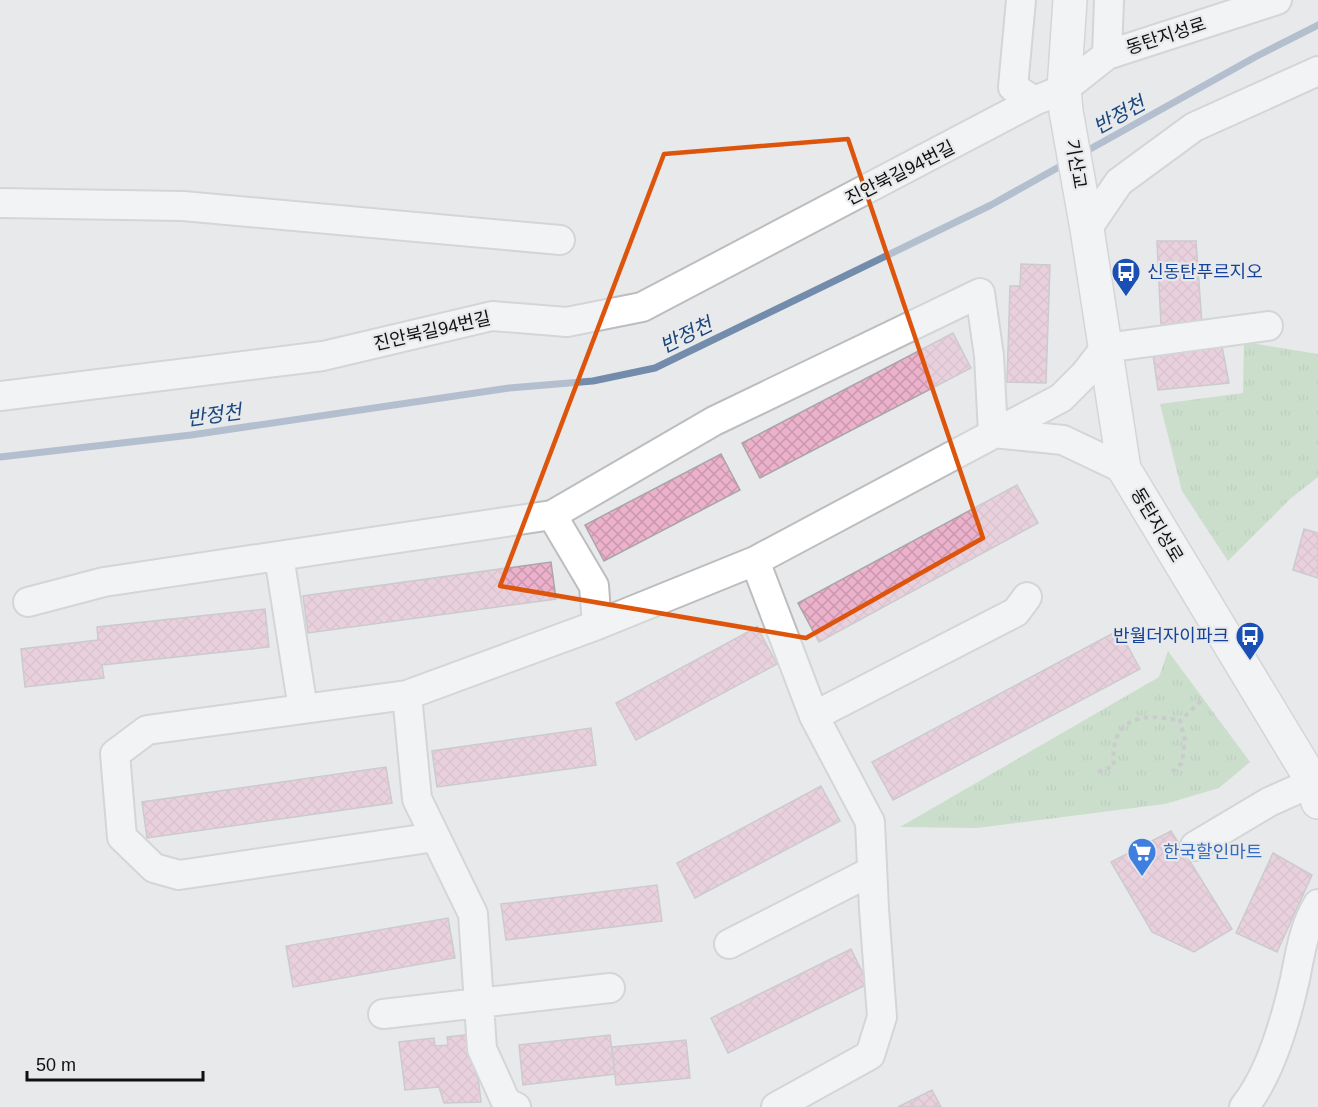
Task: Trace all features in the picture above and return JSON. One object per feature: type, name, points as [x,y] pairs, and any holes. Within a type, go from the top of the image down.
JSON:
[{"type":"main road","points":[[1065,100],[1070,0]]},
{"type":"main road","name":"기산교","points":[[1065,100],[1086,222]]},
{"type":"main road","name":"동탄지성로","points":[[1086,222],[1124,469],[1316,788]]},
{"type":"street","points":[[1020,101],[1021,0]]},
{"type":"street","points":[[1107,55],[1109,0]]},
{"type":"street","name":"동탄지성로","points":[[1065,100],[1107,55],[1277,0]]},
{"type":"street","points":[[1086,222],[1119,182],[1194,127],[1318,70]]},
{"type":"street","name":"진안북길94번길","points":[[0,396],[323,356],[492,316],[567,322],[642,307],[1020,101],[1065,100]]},
{"type":"street","points":[[0,203],[183,206],[560,240]]},
{"type":"street","points":[[28,602],[104,582],[552,515],[714,420],[980,293],[989,356],[993,433]]},
{"type":"street","points":[[435,837],[179,875],[154,868],[122,837],[115,754],[147,730],[407,695],[597,626],[754,561],[1061,398],[1085,374],[1105,348],[1268,326]]},
{"type":"street","points":[[993,433],[1063,440],[1124,469]]},
{"type":"street","points":[[552,515],[594,586],[597,626]]},
{"type":"street","points":[[279,556],[303,709]]},
{"type":"street","points":[[754,561],[814,716],[870,822],[882,1017],[870,1055],[776,1107]]},
{"type":"street","points":[[814,716],[1016,612],[1027,597]]},
{"type":"street","points":[[407,695],[417,799],[473,914],[482,1049],[506,1102],[516,1107]]},
{"type":"street","points":[[1195,846],[1269,802],[1316,788]]},
{"type":"street","points":[[729,944],[872,871]]},
{"type":"street","points":[[1244,1107],[1255,1093],[1286,1019],[1303,940],[1318,904]]},
{"type":"street","points":[[383,1014],[610,988]]},
{"type":"path","points":[[1180,721],[1203,699]]},
{"type":"path","points":[[1098,772],[1114,766],[1112,750],[1128,723],[1144,716],[1161,716],[1180,721]]},
{"type":"path","points":[[1172,772],[1182,763],[1185,740],[1180,721]]},
{"type":"highlighted area","points":[[848,139],[983,538],[806,638],[500,586],[664,154]]},
{"type":"green space","points":[[1244,342],[1318,354],[1318,477],[1290,499],[1228,561],[1182,491],[1160,404],[1243,393]]},
{"type":"green space","points":[[1168,651],[1250,762],[1219,788],[1165,804],[977,828],[900,827],[1159,677]]},
{"type":"building","points":[[1157,241],[1196,241],[1202,325],[1161,326]]},
{"type":"building","points":[[1021,264],[1050,265],[1046,383],[1007,382],[1010,286],[1020,286]]},
{"type":"building","points":[[953,333],[971,368],[760,478],[742,443]]},
{"type":"building","points":[[1221,341],[1229,383],[1158,390],[1152,348]]},
{"type":"building","points":[[721,454],[740,490],[604,561],[585,525]]},
{"type":"building","points":[[1017,485],[1038,523],[819,642],[798,603]]},
{"type":"building","points":[[1304,529],[1318,533],[1318,578],[1293,570]]},
{"type":"building","points":[[551,562],[556,599],[308,633],[303,596]]},
{"type":"building","points":[[265,609],[269,647],[102,665],[104,678],[25,687],[21,649],[98,640],[97,627]]},
{"type":"building","points":[[757,627],[777,664],[636,740],[616,703]]},
{"type":"building","points":[[1119,630],[1140,669],[893,800],[872,762]]},
{"type":"building","points":[[591,728],[596,765],[437,787],[432,751]]},
{"type":"building","points":[[386,767],[392,803],[147,838],[142,802]]},
{"type":"building","points":[[821,786],[840,821],[695,898],[677,863]]},
{"type":"building","points":[[1171,831],[1232,929],[1194,952],[1152,932],[1111,862]]},
{"type":"building","points":[[1273,853],[1312,875],[1277,952],[1236,933]]},
{"type":"building","points":[[657,885],[662,921],[506,940],[501,904]]},
{"type":"building","points":[[448,918],[455,958],[293,987],[286,946]]},
{"type":"building","points":[[851,949],[868,984],[728,1053],[711,1018]]},
{"type":"building","points":[[473,1034],[481,1102],[444,1103],[439,1087],[405,1090],[399,1042],[434,1038],[435,1046],[448,1045],[447,1037]]},
{"type":"building","points":[[610,1035],[615,1074],[523,1085],[519,1045]]},
{"type":"building","points":[[686,1040],[690,1078],[616,1085],[612,1047]]},
{"type":"building","points":[[932,1090],[941,1107],[898,1107]]},
{"type":"waterway","name":"반정천","points":[[1083,153],[1257,56],[1318,25]]},
{"type":"waterway","name":"반정천","points":[[0,457],[191,435],[509,388],[593,381],[655,368],[991,205],[1066,163]]},
{"type":"place","name":"신동탄푸르지오","points":[[1126,298]]},
{"type":"place","name":"반월더자이파크","points":[[1250,662]]},
{"type":"place","name":"한국할인마트","points":[[1142,878]]}]
